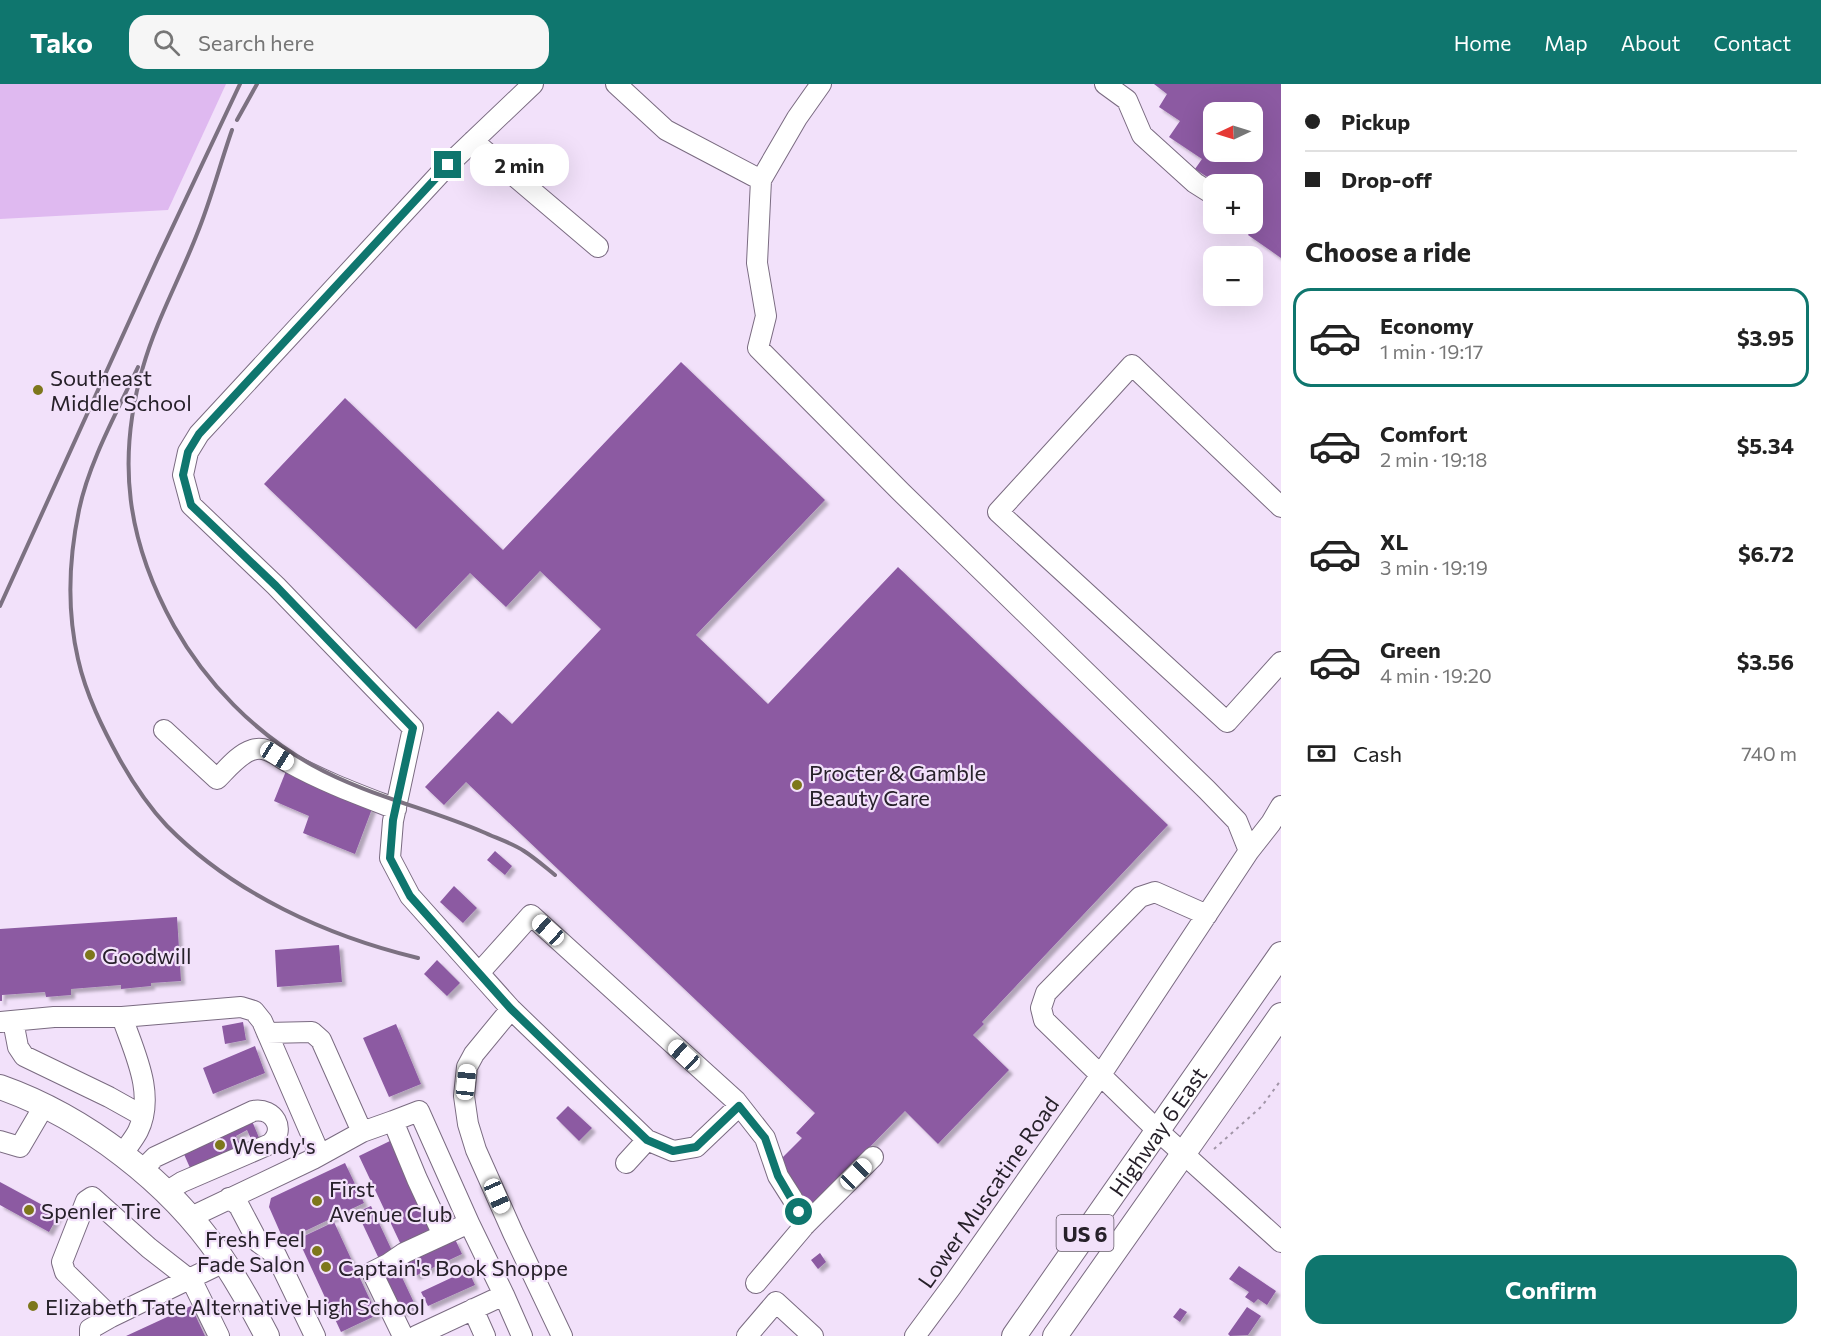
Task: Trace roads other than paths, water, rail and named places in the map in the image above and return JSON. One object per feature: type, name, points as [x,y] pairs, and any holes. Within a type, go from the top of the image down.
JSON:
[{"type":"main road","name":"Highway 6 East","points":[[1014,1336],[1281,954]]},
{"type":"main road","name":"Highway 6 East","points":[[1055,1336],[1281,1015]]},
{"type":"main road","points":[[0,1087],[44,1106],[82,1127],[142,1170],[166,1192],[224,1262],[267,1336]]},
{"type":"street","points":[[533,84],[448,165],[199,434],[188,452],[183,475],[191,505],[276,586],[413,728],[396,809],[390,858],[410,896],[511,1009],[647,1140],[673,1151],[696,1147],[739,1106]]},
{"type":"street","points":[[616,84],[666,130],[761,180]]},
{"type":"street","points":[[821,84],[796,118],[761,180],[757,263],[766,316],[758,348],[893,484],[1207,790],[1237,821],[1250,851]]},
{"type":"street","points":[[1105,84],[1127,100],[1142,135],[1203,188]]},
{"type":"street","points":[[473,141],[598,247]]},
{"type":"street","points":[[1281,507],[1131,365],[998,512],[1227,722],[1281,662]]},
{"type":"street","points":[[164,730],[217,779],[243,754],[253,749],[265,748],[289,763],[339,787],[396,809]]},
{"type":"street","name":"Lower Muscatine Road","points":[[915,1336],[1100,1076],[1281,806]]},
{"type":"street","points":[[1208,915],[1155,892],[1140,897],[1046,993],[1041,1008],[1044,1020],[1100,1076],[1281,1242]]},
{"type":"street","points":[[479,974],[531,915],[739,1106],[765,1138],[778,1176],[805,1225]]},
{"type":"street","points":[[143,1116],[24,1056],[6,1022],[54,1017],[122,1017],[241,1006],[254,1011],[262,1021],[320,1155]]},
{"type":"street","points":[[511,1009],[474,1054],[467,1067],[464,1096],[468,1124],[476,1150],[562,1336]]},
{"type":"street","points":[[122,1017],[142,1076],[145,1099],[138,1132],[122,1155]]},
{"type":"street","points":[[267,1033],[312,1032],[321,1040],[362,1132]]},
{"type":"street","points":[[0,1141],[20,1147],[44,1106]]},
{"type":"street","points":[[142,1170],[155,1157],[253,1111],[264,1110],[274,1118],[278,1130],[276,1139],[270,1144],[182,1182],[166,1192]]},
{"type":"street","points":[[189,1218],[320,1155],[362,1132],[419,1111],[522,1336]]},
{"type":"street","points":[[393,1121],[443,1235]]},
{"type":"street","points":[[626,1163],[647,1140]]},
{"type":"street","points":[[756,1283],[805,1225],[873,1157]]},
{"type":"street","points":[[111,1317],[64,1272],[62,1267],[86,1201],[90,1197],[99,1202],[149,1248],[195,1285],[219,1336]]},
{"type":"street","points":[[229,1198],[239,1206],[258,1242],[276,1255],[315,1336]]},
{"type":"street","points":[[403,1336],[372,1272],[404,1253],[469,1223]]},
{"type":"street","points":[[90,1336],[90,1329],[93,1326],[224,1262]]},
{"type":"street","points":[[416,1336],[504,1295]]},
{"type":"street","points":[[747,1336],[776,1302],[813,1336]]},
{"type":"street","points":[[473,1310],[485,1336]]},
{"type":"railway","points":[[0,606],[157,260],[240,84]]},
{"type":"railway","points":[[237,120],[257,84]]},
{"type":"railway","points":[[232,130],[202,221],[148,350],[135,402],[130,435],[131,500],[136,531],[158,594],[174,626],[201,667],[234,705],[271,738],[333,776],[462,823],[509,843],[528,854],[555,875]]},
{"type":"railway","points":[[138,367],[89,474],[79,510],[71,566],[74,641],[90,699],[101,724],[125,769],[154,811],[193,850],[222,872],[252,892],[316,924],[350,938],[418,958]]},
{"type":"place","name":"Southeast Middle School","points":[[38,390]]},
{"type":"place","name":"Procter & Gamble Beauty Care","points":[[797,785]]},
{"type":"place","name":"Goodwill","points":[[90,955]]},
{"type":"place","name":"Wendy's","points":[[220,1145]]},
{"type":"place","name":"First Avenue Club","points":[[317,1201]]},
{"type":"place","name":"Spenler Tire","points":[[29,1210]]},
{"type":"place","name":"Fresh Feel Fade Salon","points":[[317,1251]]},
{"type":"place","name":"Captain's Book Shoppe","points":[[326,1267]]},
{"type":"place","name":"Elizabeth Tate Alternative High School","points":[[33,1306]]}]
